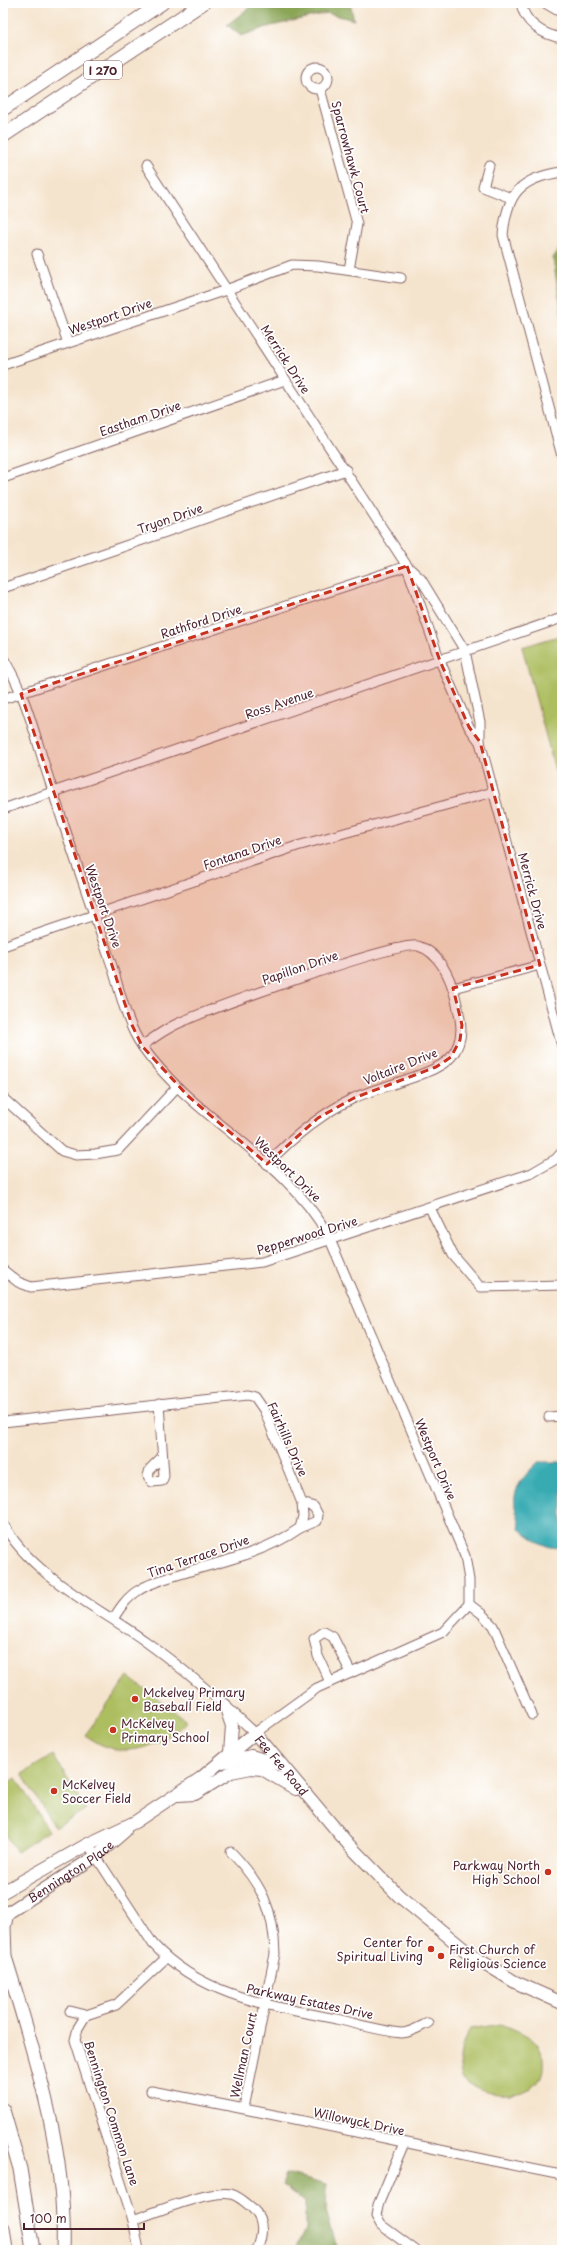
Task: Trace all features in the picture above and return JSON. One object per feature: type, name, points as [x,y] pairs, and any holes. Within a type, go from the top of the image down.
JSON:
[{"type":"highway","name":"I 270","points":[[3,110],[162,3]]},
{"type":"highway","name":"I 270","points":[[3,136],[202,3]]},
{"type":"highway","points":[[5,1914],[4,1954],[51,2122],[62,2189],[63,2250]]},
{"type":"highway","points":[[3,2110],[20,2169],[33,2250]]},
{"type":"highway","points":[[3,2228],[6,2250]]},
{"type":"main road","points":[[225,1705],[232,1726],[230,1753]]},
{"type":"main road","name":"Bennington Place","points":[[4,1890],[88,1844],[135,1822],[178,1795],[255,1733]]},
{"type":"main road","name":"Fee Fee Road","points":[[255,1733],[304,1794],[365,1862],[399,1896],[470,1955],[509,1978],[562,2003]]},
{"type":"main road","points":[[219,1762],[251,1756],[281,1764]]},
{"type":"main road","points":[[178,1795],[195,1794],[231,1772],[251,1768],[262,1769],[304,1794]]},
{"type":"main road","name":"Bennington Place","points":[[5,1914],[96,1856],[135,1822]]},
{"type":"street","points":[[521,3],[526,16],[533,25],[543,33],[562,38]]},
{"type":"street","points":[[546,3],[562,13]]},
{"type":"street","name":"Sparrowhawk Court","points":[[320,89],[357,224],[349,270]]},
{"type":"street","points":[[489,165],[483,187],[511,198]]},
{"type":"street","name":"Merrick Drive","points":[[146,166],[285,380],[346,470],[407,566],[440,661],[469,727],[480,742]]},
{"type":"street","points":[[562,172],[536,178],[511,198],[505,216],[503,235],[562,456]]},
{"type":"street","points":[[37,254],[68,343]]},
{"type":"street","points":[[226,290],[292,265],[349,270],[401,278]]},
{"type":"street","name":"Westport Drive","points":[[3,365],[226,290]]},
{"type":"street","name":"Eastham Drive","points":[[3,478],[285,380]]},
{"type":"street","name":"Tryon Drive","points":[[3,588],[346,470]]},
{"type":"street","name":"Merrick Drive","points":[[407,566],[421,579],[464,651],[480,722],[480,742],[562,1046]]},
{"type":"street","name":"Rathford Drive","points":[[3,699],[407,566]]},
{"type":"street","name":"Ross Avenue","points":[[3,809],[440,661],[464,651],[562,618]]},
{"type":"street","name":"Westport Drive","points":[[3,658],[21,694],[94,916],[132,1025],[142,1046],[177,1087],[267,1164],[317,1215],[330,1241],[465,1556],[469,1580],[469,1604]]},
{"type":"street","name":"Fontana Drive","points":[[3,946],[297,846],[493,792]]},
{"type":"street","name":"Papillon Drive","points":[[142,1046],[164,1030],[186,1020],[326,970],[400,947],[419,946],[430,953],[442,963],[453,988]]},
{"type":"street","points":[[453,988],[540,965]]},
{"type":"street","name":"Voltaire Drive","points":[[267,1164],[287,1144],[318,1118],[354,1098],[436,1067],[451,1056],[460,1040],[462,1024],[453,988]]},
{"type":"street","points":[[3,1098],[62,1151],[76,1155],[95,1154],[118,1150],[177,1087]]},
{"type":"street","name":"Pepperwood Drive","points":[[3,1270],[18,1282],[31,1287],[262,1262],[330,1241],[532,1173],[556,1159],[562,1152]]},
{"type":"street","points":[[430,1208],[453,1255],[480,1287],[562,1286]]},
{"type":"street","name":"Fairhills Drive","points":[[3,1422],[248,1395],[255,1397],[266,1415],[302,1503],[303,1516],[300,1528]]},
{"type":"street","points":[[159,1404],[162,1457]]},
{"type":"street","points":[[549,1417],[562,1416]]},
{"type":"street","name":"Tina Terrace Drive","points":[[113,1619],[124,1602],[139,1590],[166,1578],[224,1562],[289,1536],[300,1528],[317,1521],[318,1515],[314,1507],[302,1503]]},
{"type":"street","name":"Fee Fee Road","points":[[4,1526],[21,1548],[57,1581],[145,1641],[225,1705],[255,1733]]},
{"type":"street","points":[[255,1733],[294,1702],[330,1682],[444,1632],[469,1604],[482,1614],[493,1626],[532,1715]]},
{"type":"street","points":[[330,1682],[318,1656],[314,1639],[324,1632],[333,1637],[351,1673]]},
{"type":"street","name":"Parkway Estates Drive","points":[[88,1844],[153,1944],[166,1958],[219,1990],[265,2005],[404,2033],[428,2023]]},
{"type":"street","name":"Wellman Court","points":[[231,1852],[249,1871],[269,1906],[273,1924],[275,1954],[244,2108]]},
{"type":"street","points":[[70,2010],[86,2014],[116,2005],[166,1958]]},
{"type":"street","name":"Bennington Common Lane","points":[[86,2014],[78,2028],[76,2040],[133,2220],[139,2250]]},
{"type":"street","name":"Willowyck Drive","points":[[151,2091],[244,2108],[404,2143],[562,2175]]},
{"type":"street","points":[[404,2143],[378,2204],[376,2216],[381,2224],[415,2250]]},
{"type":"street","points":[[133,2220],[214,2194],[232,2194],[245,2202],[255,2211],[259,2219],[262,2236],[257,2250]]},
{"type":"highlighted area","points":[[407,566],[440,661],[469,727],[480,742],[540,965],[453,988],[462,1025],[460,1040],[451,1057],[436,1067],[354,1098],[318,1118],[267,1164],[188,1096],[142,1046],[132,1025],[21,694]]},
{"type":"green space","points":[[255,3],[350,3],[354,20],[327,13],[267,27],[241,36],[227,25]]},
{"type":"green space","points":[[562,245],[562,316],[553,258]]},
{"type":"green space","points":[[562,635],[562,796],[522,647]]},
{"type":"green space","name":"Mckelvey Primary Baseball Field","points":[[128,1677],[187,1721],[179,1729],[160,1741],[138,1749],[115,1749],[101,1745],[85,1735]]},
{"type":"green space","name":"McKelvey Soccer Field","points":[[53,1755],[86,1809],[55,1828],[22,1774]]},
{"type":"green space","name":"McKelvey Soccer Field","points":[[16,1778],[49,1831],[17,1852],[3,1830],[3,1787]]},
{"type":"green space","points":[[500,2024],[532,2039],[541,2051],[543,2069],[541,2077],[533,2087],[525,2091],[505,2094],[485,2092],[468,2084],[462,2078],[460,2065],[461,2052],[464,2040],[470,2029]]},
{"type":"green space","points":[[286,2174],[327,2185],[326,2215],[337,2250],[295,2250],[305,2228],[305,2202],[282,2185]]},
{"type":"water","points":[[538,1462],[562,1462],[562,1547],[556,1548],[545,1545],[519,1529],[520,1527],[516,1511],[515,1496],[523,1478]]},
{"type":"place","name":"Mckelvey Primary Baseball Field","points":[[135,1699]]},
{"type":"place","name":"McKelvey Primary School","points":[[113,1730]]},
{"type":"place","name":"McKelvey Soccer Field","points":[[54,1791]]},
{"type":"place","name":"Parkway North High School","points":[[548,1872]]},
{"type":"place","name":"Center for Spiritual Living","points":[[431,1949]]},
{"type":"place","name":"First Church of Religious Science","points":[[441,1956]]}]
